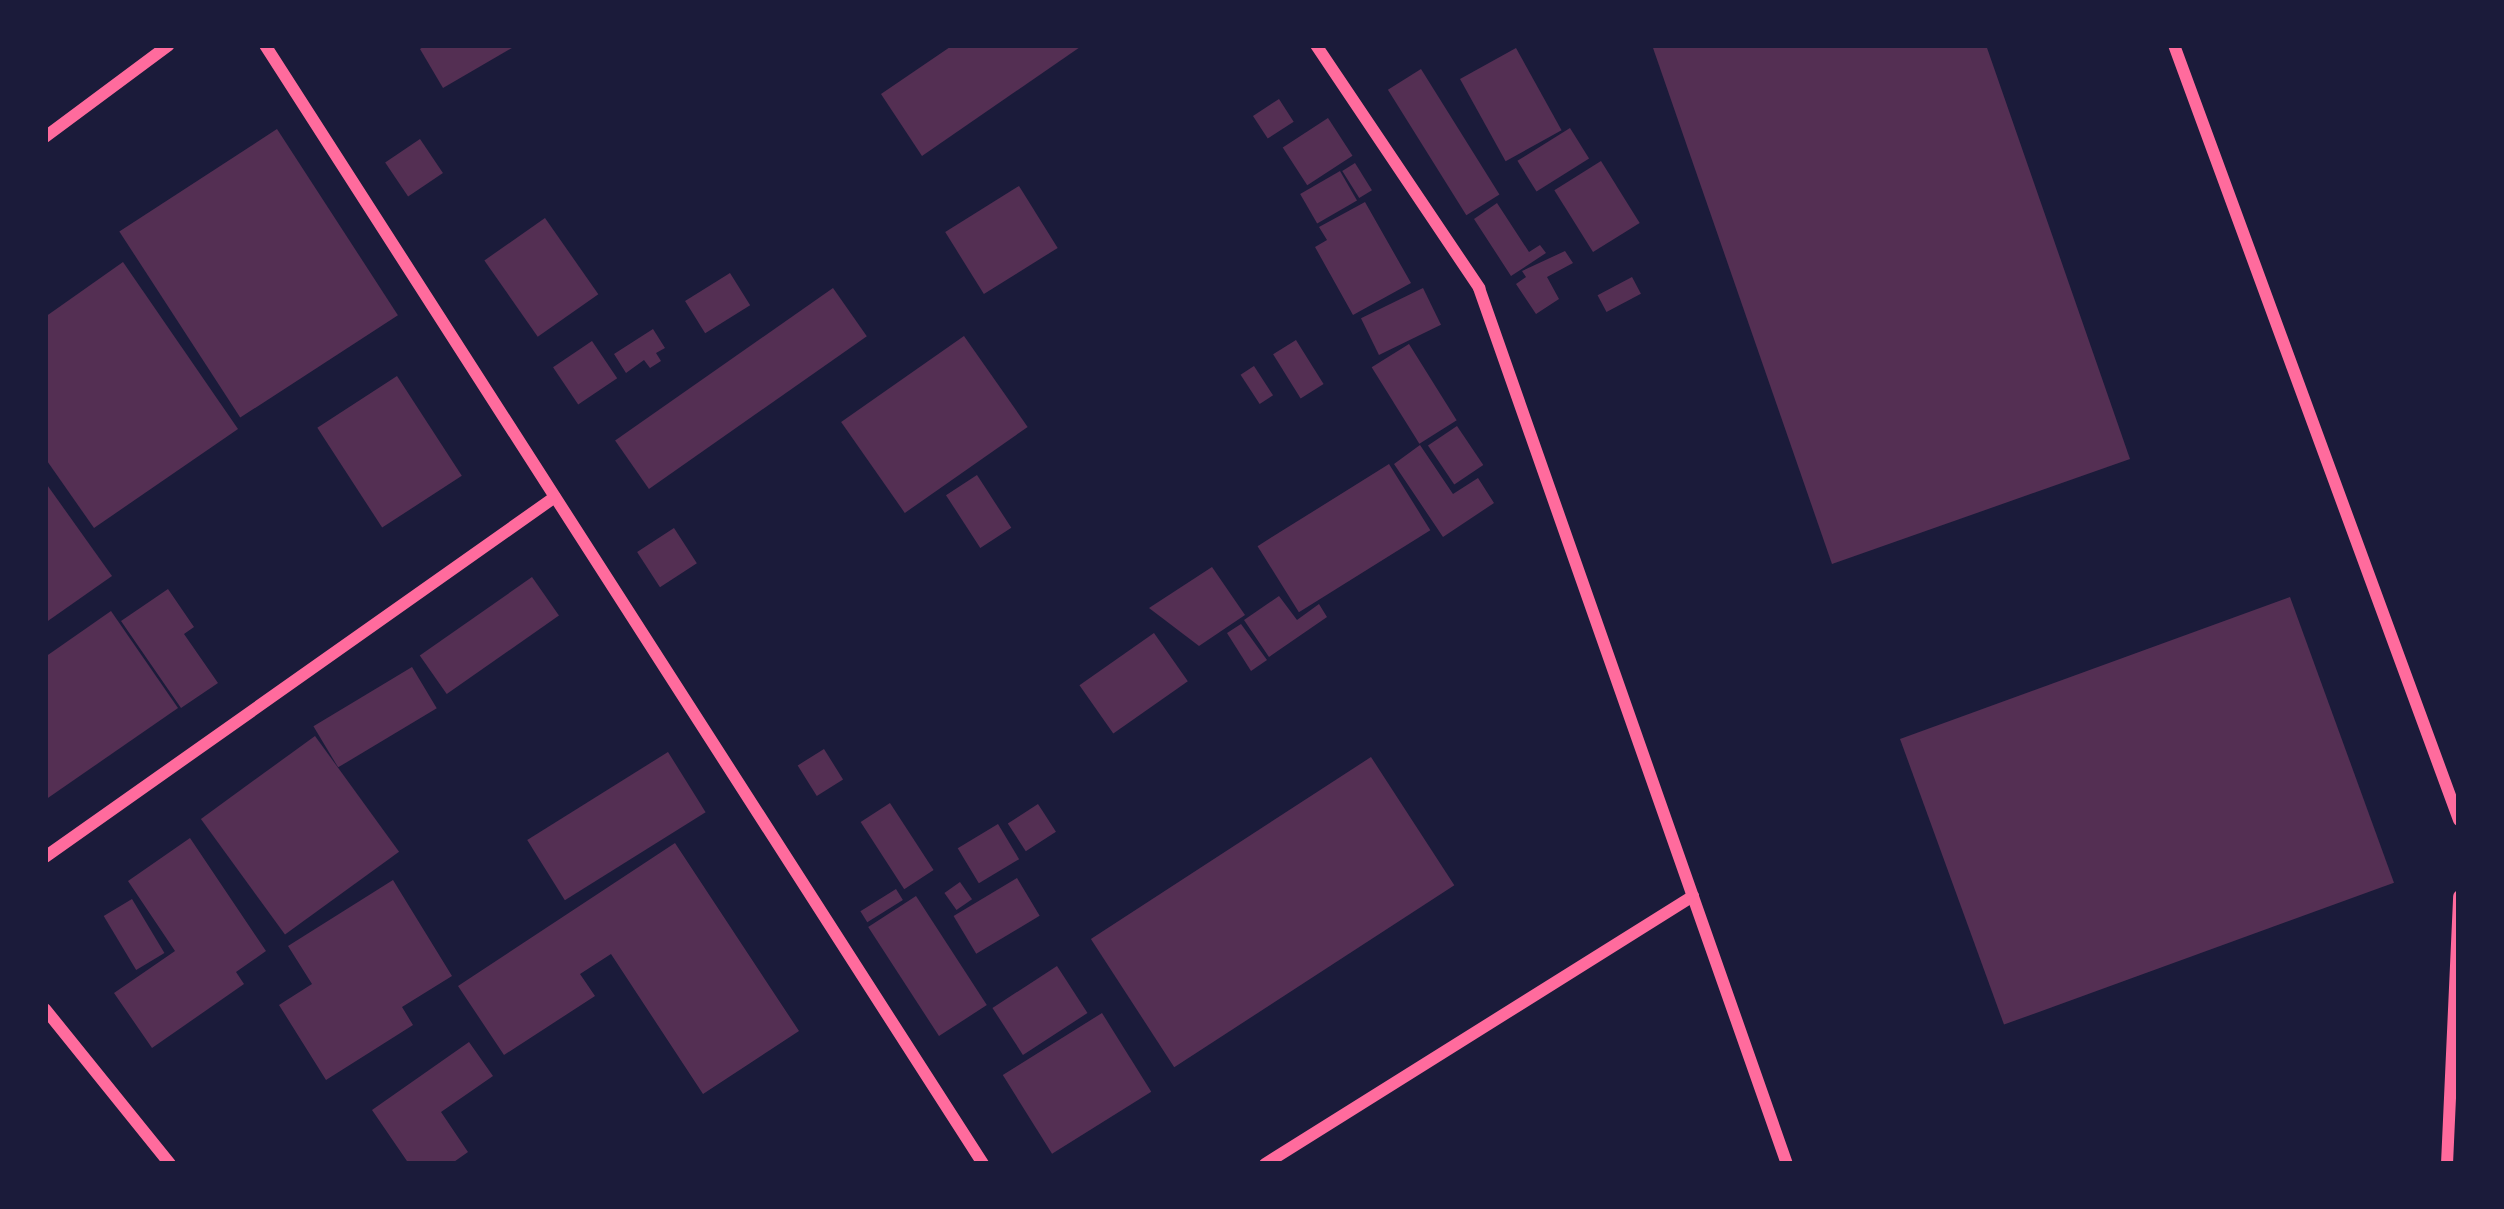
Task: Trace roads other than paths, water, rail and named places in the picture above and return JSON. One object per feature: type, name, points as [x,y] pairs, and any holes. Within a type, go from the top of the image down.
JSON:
[{"type":"street","points":[[45,136],[170,45]]},
{"type":"street","points":[[265,45],[983,1164]]},
{"type":"street","points":[[1316,45],[1479,288],[1786,1164]]},
{"type":"street","points":[[2174,45],[2459,820]]},
{"type":"street","points":[[45,856],[555,496]]},
{"type":"street","points":[[1264,1164],[1693,896]]},
{"type":"street","points":[[2447,1164],[2459,896]]},
{"type":"street","points":[[45,1009],[170,1164]]}]
